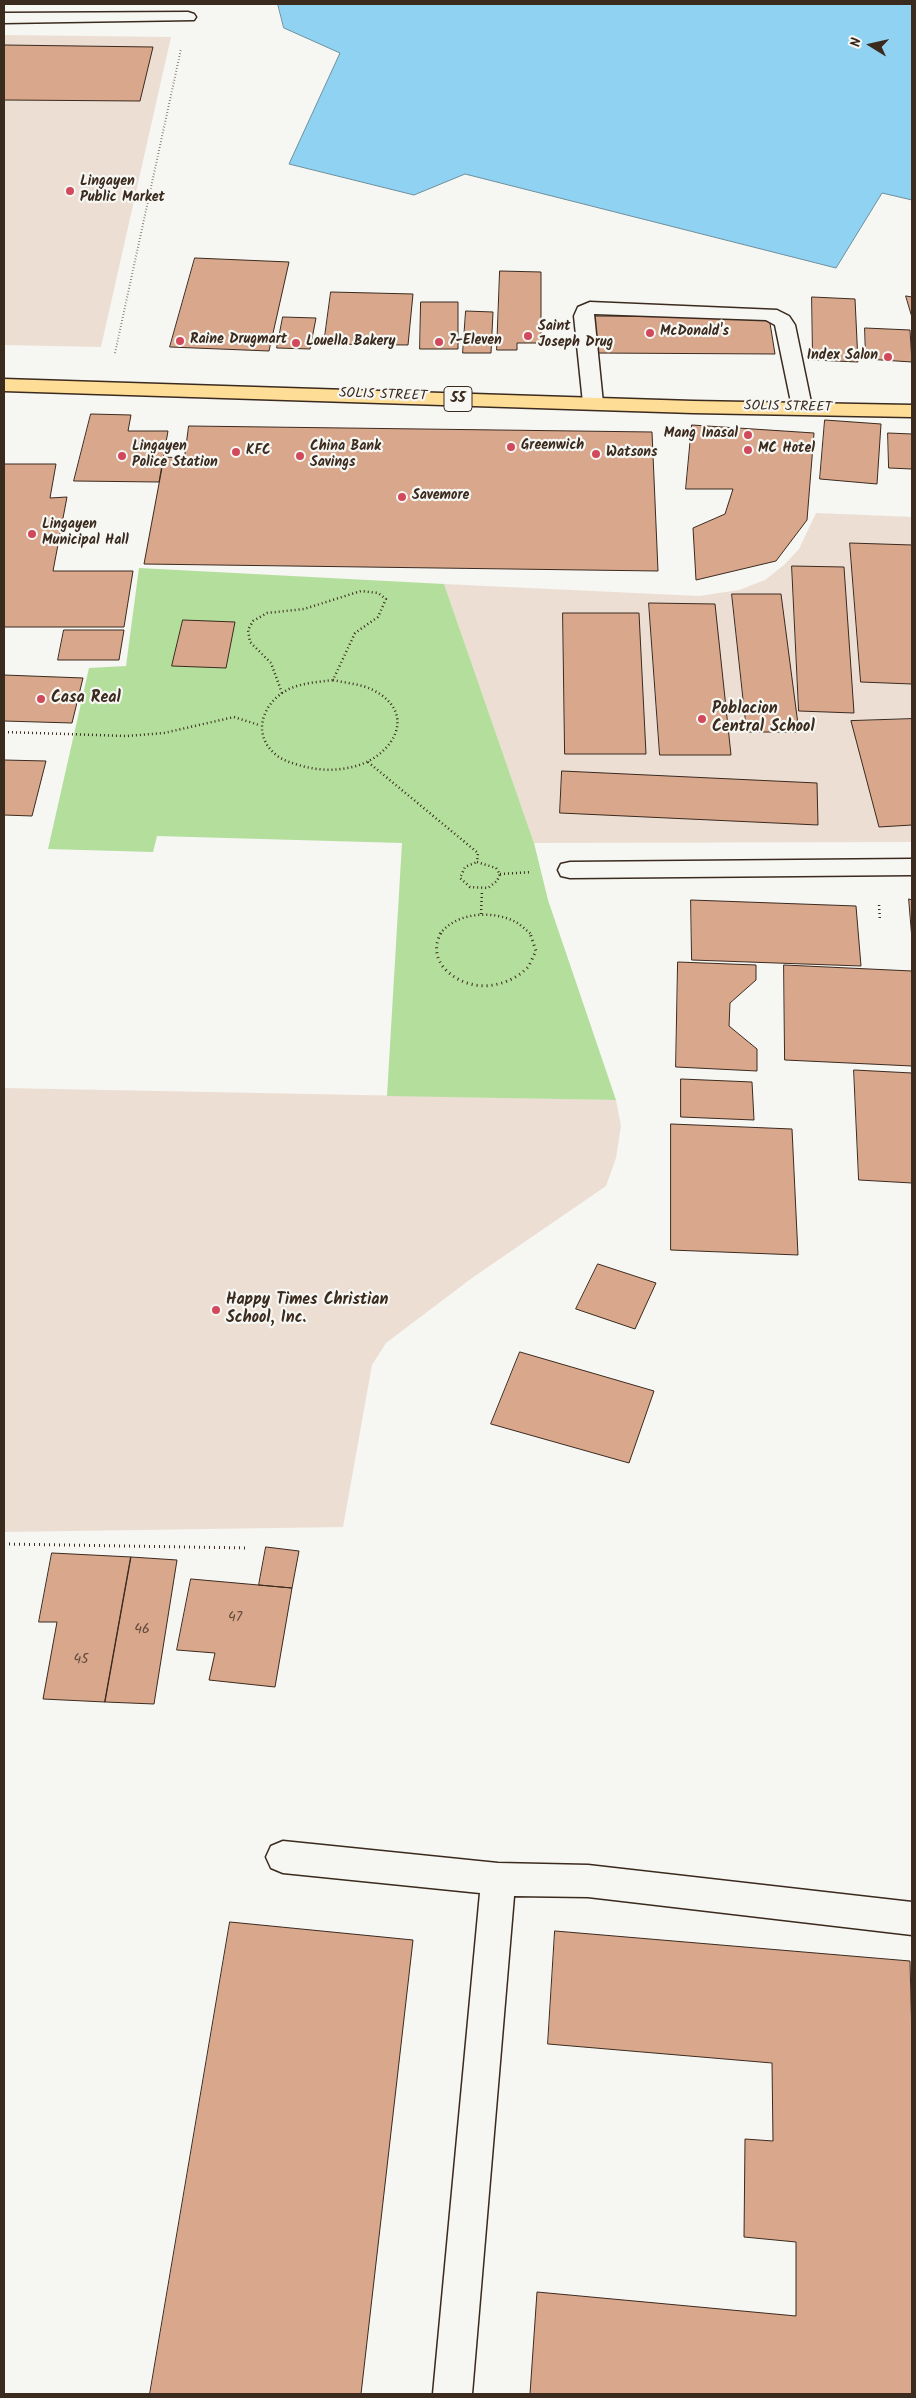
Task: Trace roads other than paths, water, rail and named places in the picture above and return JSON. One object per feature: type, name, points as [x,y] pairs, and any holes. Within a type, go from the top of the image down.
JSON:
[{"type":"highway","name":"SOLIS STREET","points":[[4,385],[912,411]]},
{"type":"lane","points":[[4,18],[81,11],[188,17]]},
{"type":"lane","points":[[593,403],[583,316],[584,311],[590,308],[770,314],[777,316],[785,325],[802,407]]},
{"type":"lane","points":[[570,870],[912,867]]},
{"type":"lane","points":[[283,1857],[498,1878],[588,1881],[912,1919]]},
{"type":"lane","points":[[452,2394],[498,1878]]},
{"type":"water","points":[[278,4],[912,4],[912,200],[882,193],[836,268],[465,174],[414,195],[289,164],[340,53],[284,28]]},
{"type":"place","name":"Lingayen Public Market","points":[[70,191]]},
{"type":"place","name":"McDonald's","points":[[650,333]]},
{"type":"place","name":"Saint Joseph Drug","points":[[528,336]]},
{"type":"place","name":"Raine Drugmart","points":[[180,341]]},
{"type":"place","name":"7-Eleven","points":[[439,342]]},
{"type":"place","name":"Louella Bakery","points":[[296,343]]},
{"type":"place","name":"Index Salon","points":[[888,357]]},
{"type":"place","name":"Mang Inasal","points":[[748,435]]},
{"type":"place","name":"Greenwich","points":[[511,447]]},
{"type":"place","name":"MC Hotel","points":[[748,450]]},
{"type":"place","name":"KFC","points":[[236,452]]},
{"type":"place","name":"Watsons","points":[[596,454]]},
{"type":"place","name":"Lingayen Police Station","points":[[122,456]]},
{"type":"place","name":"China Bank Savings","points":[[300,456]]},
{"type":"place","name":"Savemore","points":[[402,497]]},
{"type":"place","name":"Lingayen Municipal Hall","points":[[32,534]]},
{"type":"place","name":"Casa Real","points":[[41,699]]},
{"type":"place","name":"Poblacion Central School","points":[[702,719]]},
{"type":"place","name":"Happy Times Christian School, Inc.","points":[[216,1310]]}]
